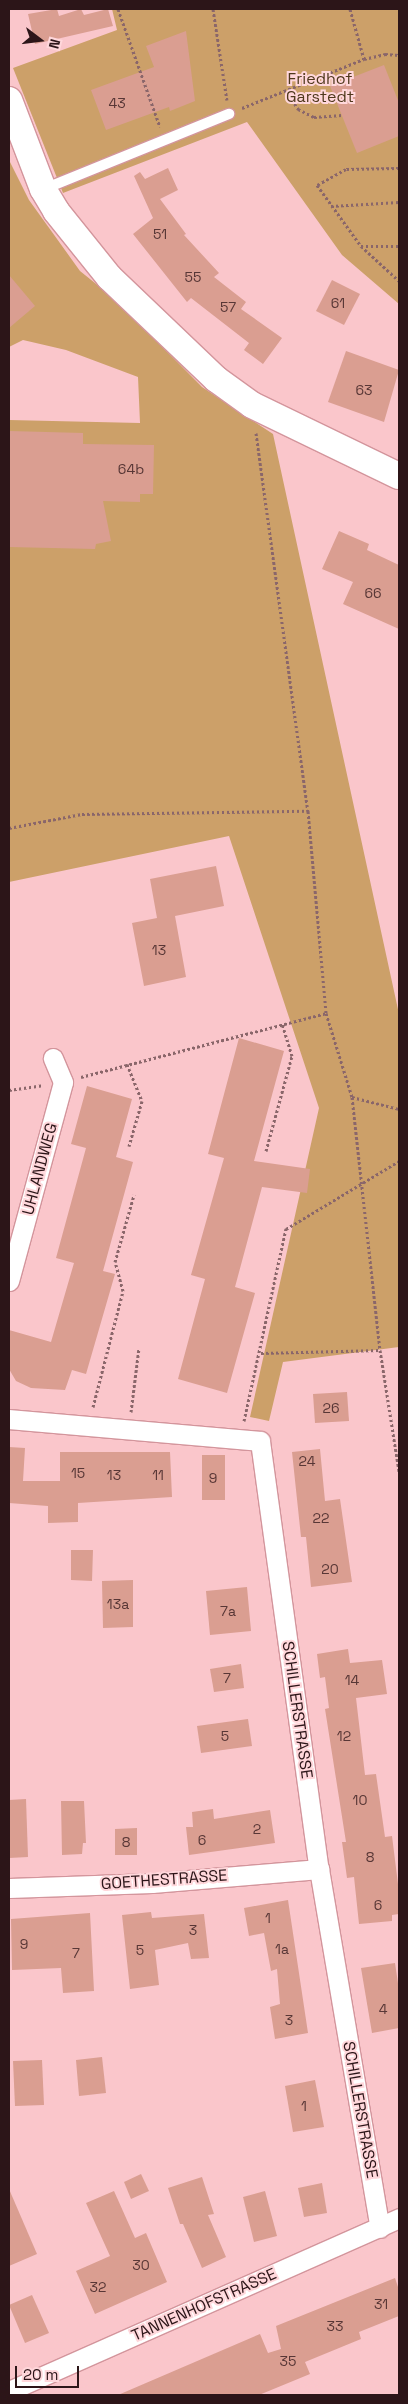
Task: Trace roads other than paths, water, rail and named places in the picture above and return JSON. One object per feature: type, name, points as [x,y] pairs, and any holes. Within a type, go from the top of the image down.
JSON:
[{"type":"street","points":[[9,100],[43,189],[56,211],[109,277],[216,379],[252,405],[399,476]]},
{"type":"street","name":"UHLANDWEG","points":[[9,1282],[64,1082],[53,1058]]},
{"type":"street","name":"SCHILLERSTRASSE","points":[[9,1419],[89,1424],[260,1441],[319,1869],[380,2228]]},
{"type":"street","name":"GOETHESTRASSE","points":[[9,1888],[152,1883],[319,1869]]},
{"type":"street","name":"TANNENHOFSTRASSE","points":[[9,2391],[399,2218]]},
{"type":"lane","points":[[43,189],[229,114]]},
{"type":"park label","name":"Friedhof Garstedt","points":[[320,88]]}]
